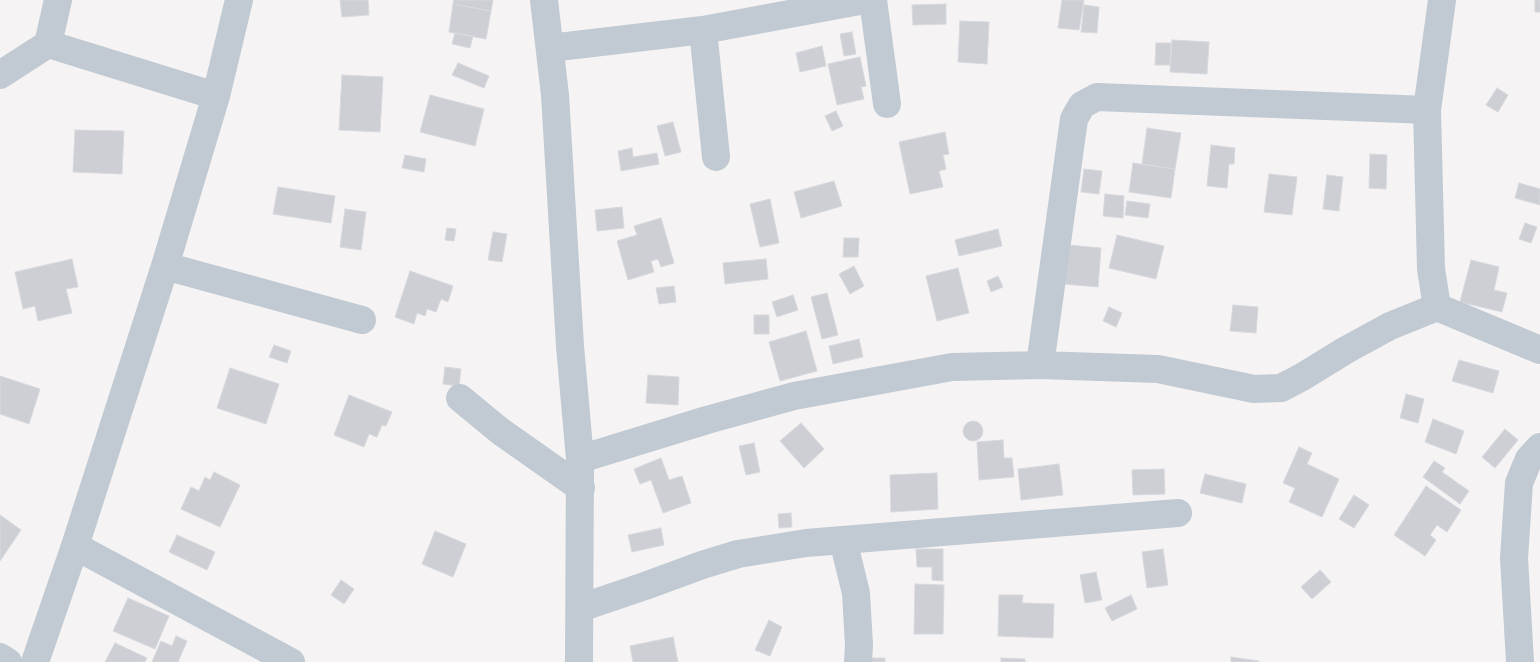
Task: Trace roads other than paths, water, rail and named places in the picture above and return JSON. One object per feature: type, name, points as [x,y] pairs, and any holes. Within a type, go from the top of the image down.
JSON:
[{"type":"street","points":[[0,76],[48,44],[58,0]]},
{"type":"street","points":[[36,662],[165,266],[216,96],[240,0]]},
{"type":"street","points":[[544,0],[555,94],[570,346],[580,459],[579,662]]},
{"type":"street","points":[[550,48],[703,30],[865,0]]},
{"type":"street","points":[[873,0],[888,104]]},
{"type":"street","points":[[1436,307],[1432,269],[1427,110],[1442,0]]},
{"type":"street","points":[[703,30],[716,157]]},
{"type":"street","points":[[48,44],[216,96]]},
{"type":"street","points":[[1040,365],[1074,119],[1082,105],[1097,97],[1427,110]]},
{"type":"street","points":[[165,266],[362,320]]},
{"type":"street","points":[[580,459],[706,420],[794,396],[952,367],[1040,365],[1158,369],[1254,390],[1281,388],[1390,326],[1436,307],[1540,350]]},
{"type":"street","points":[[460,398],[500,431],[581,488]]},
{"type":"street","points":[[1520,662],[1514,558],[1519,483],[1528,459],[1540,447]]},
{"type":"street","points":[[580,608],[738,554],[806,543],[1178,513]]},
{"type":"street","points":[[843,540],[856,593],[858,662]]},
{"type":"street","points":[[75,546],[291,662]]},
{"type":"street","points":[[0,657],[8,662]]}]
